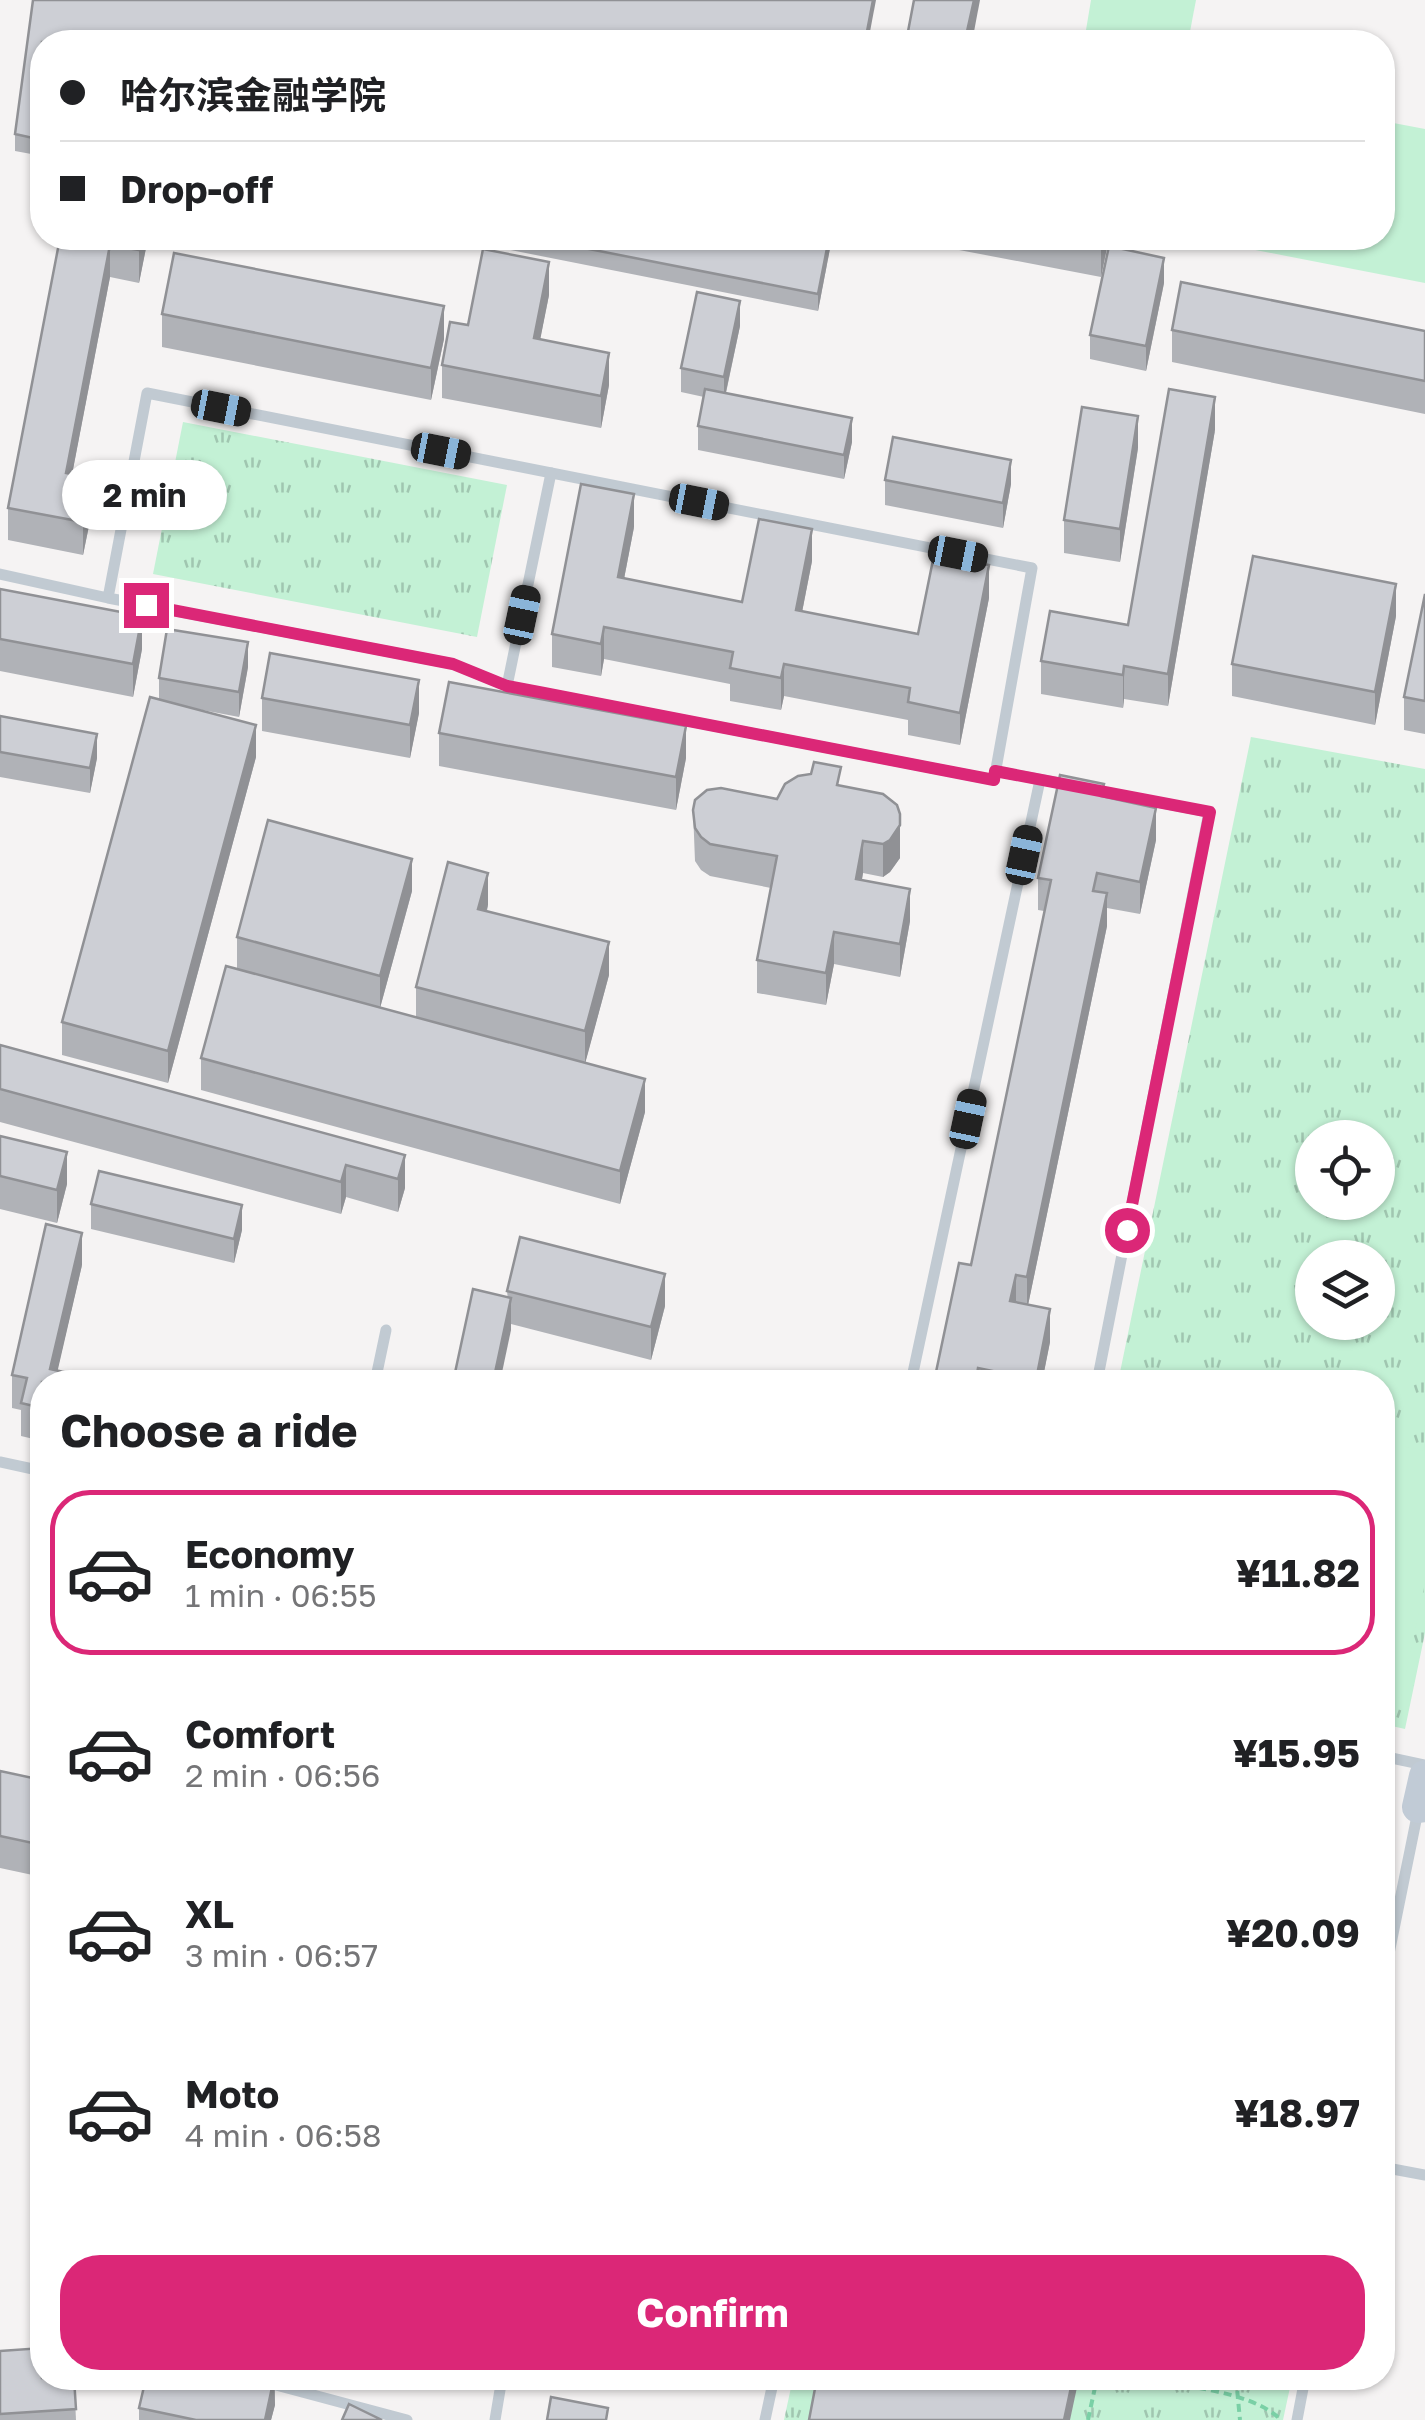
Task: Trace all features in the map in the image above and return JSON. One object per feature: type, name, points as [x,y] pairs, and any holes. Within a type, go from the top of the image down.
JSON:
[{"type":"lane","points":[[0,574],[108,598],[453,664],[507,686],[994,780],[1032,568],[147,393],[108,598]]},
{"type":"lane","points":[[507,686],[551,473]]},
{"type":"lane","points":[[995,771],[1210,812],[1099,1370]]},
{"type":"lane","points":[[914,1370],[1040,780]]},
{"type":"lane","points":[[378,1370],[386,1330]]},
{"type":"lane","points":[[0,1462],[30,1468]]},
{"type":"lane","points":[[1395,1759],[1425,1765]]},
{"type":"lane","points":[[1395,1927],[1423,1796]]},
{"type":"lane","points":[[1395,2170],[1425,2176]]},
{"type":"lane","points":[[295,2390],[408,2420]]},
{"type":"lane","points":[[495,2420],[500,2390]]},
{"type":"lane","points":[[765,2420],[771,2390]]},
{"type":"lane","points":[[1297,2420],[1303,2390]]},
{"type":"path","points":[[1088,2420],[1094,2390]]},
{"type":"path","points":[[1200,2390],[1258,2404],[1281,2420]]},
{"type":"path","points":[[1237,2390],[1240,2420]]},
{"type":"green space","points":[[1091,0],[1196,0],[1190,30],[1086,30]]},
{"type":"green space","points":[[1395,123],[1425,129],[1425,283],[1256,250],[1395,250]]},
{"type":"green space","points":[[183,422],[507,485],[477,637],[153,574]]},
{"type":"green space","points":[[1251,737],[1425,769],[1425,1633],[1405,1729],[1395,1727],[1395,1370],[1120,1370]]},
{"type":"green space","points":[[1395,1445],[1425,1451],[1425,1583],[1401,1698],[1395,1697]]},
{"type":"green space","points":[[790,2390],[1289,2390],[1283,2420],[784,2420]]},
{"type":"building","points":[[33,0],[873,0],[867,30],[30,30],[30,137],[15,134]]},
{"type":"building","points":[[914,0],[974,0],[967,30],[908,30]]},
{"type":"building","points":[[58,250],[109,250],[66,473],[92,478],[83,522],[8,508]]},
{"type":"building","points":[[483,250],[549,262],[534,338],[609,353],[601,396],[442,365],[450,322],[468,325]]},
{"type":"building","points":[[594,250],[827,250],[818,294]]},
{"type":"building","points":[[1108,250],[1164,258],[1146,346],[1090,335]]},
{"type":"building","points":[[174,253],[444,306],[431,368],[162,314]]},
{"type":"building","points":[[1181,282],[1425,331],[1425,381],[1172,330]]},
{"type":"building","points":[[697,292],[740,301],[724,377],[681,368]]},
{"type":"building","points":[[705,389],[852,418],[844,455],[698,426]]},
{"type":"building","points":[[1169,389],[1215,397],[1168,674],[1124,666],[1123,675],[1041,661],[1050,611],[1128,625]]},
{"type":"building","points":[[1082,407],[1138,416],[1120,529],[1064,520]]},
{"type":"building","points":[[893,437],[1011,460],[1003,503],[885,480]]},
{"type":"building","points":[[581,484],[634,494],[618,577],[742,602],[759,519],[812,529],[796,610],[918,634],[934,555],[989,565],[960,713],[908,702],[910,688],[784,664],[781,678],[730,668],[733,652],[604,627],[601,644],[552,634]]},
{"type":"building","points":[[1253,556],[1396,584],[1375,692],[1232,664]]},
{"type":"building","points":[[0,589],[142,616],[133,664],[0,639]]},
{"type":"building","points":[[1425,594],[1425,701],[1404,697]]},
{"type":"building","points":[[167,629],[248,642],[239,692],[159,678]]},
{"type":"building","points":[[270,653],[419,680],[410,725],[262,698]]},
{"type":"building","points":[[449,682],[686,726],[676,777],[439,733]]},
{"type":"building","points":[[150,697],[256,725],[168,1051],[62,1022]]},
{"type":"building","points":[[0,716],[97,734],[90,768],[0,752]]},
{"type":"building","points":[[814,762],[841,767],[837,785],[883,794],[897,805],[900,825],[883,844],[863,841],[856,879],[910,889],[900,944],[834,932],[826,973],[757,960],[777,856],[710,844],[695,828],[693,810],[695,800],[707,790],[721,788],[777,799],[785,784],[811,774]]},
{"type":"building","points":[[1060,775],[1104,784],[1101,796],[1156,808],[1140,882],[1097,873],[1093,891],[1107,893],[1027,1277],[1016,1275],[1010,1301],[1050,1309],[1038,1370],[936,1370],[959,1263],[971,1265],[1051,880],[1038,878]]},
{"type":"building","points":[[268,820],[412,859],[380,976],[237,937]]},
{"type":"building","points":[[448,862],[488,873],[478,909],[609,942],[585,1031],[416,987]]},
{"type":"building","points":[[226,966],[645,1079],[620,1171],[201,1058]]},
{"type":"building","points":[[0,1045],[405,1155],[398,1179],[346,1165],[341,1182],[0,1089]]},
{"type":"building","points":[[0,1136],[67,1152],[57,1190],[0,1176]]},
{"type":"building","points":[[99,1171],[242,1205],[234,1239],[91,1204]]},
{"type":"building","points":[[46,1224],[82,1233],[50,1369],[55,1370],[30,1370],[30,1405],[21,1403],[27,1378],[12,1375]]},
{"type":"building","points":[[520,1237],[665,1274],[651,1327],[507,1291]]},
{"type":"building","points":[[473,1289],[511,1298],[496,1370],[456,1370]]},
{"type":"building","points":[[0,1771],[30,1777],[30,1842],[0,1836]]},
{"type":"building","points":[[30,2349],[30,2390],[75,2390],[76,2409],[0,2414],[0,2351]]},
{"type":"building","points":[[143,2390],[271,2390],[265,2420],[196,2420],[139,2408]]},
{"type":"building","points":[[815,2390],[1070,2390],[1064,2420],[809,2420]]},
{"type":"building","points":[[551,2397],[608,2408],[606,2420],[547,2420]]},
{"type":"building","points":[[349,2404],[382,2420],[342,2420]]},
{"type":"route","points":[[146,605],[453,664],[507,686],[994,780],[995,771],[1210,812],[1127,1230]]}]
